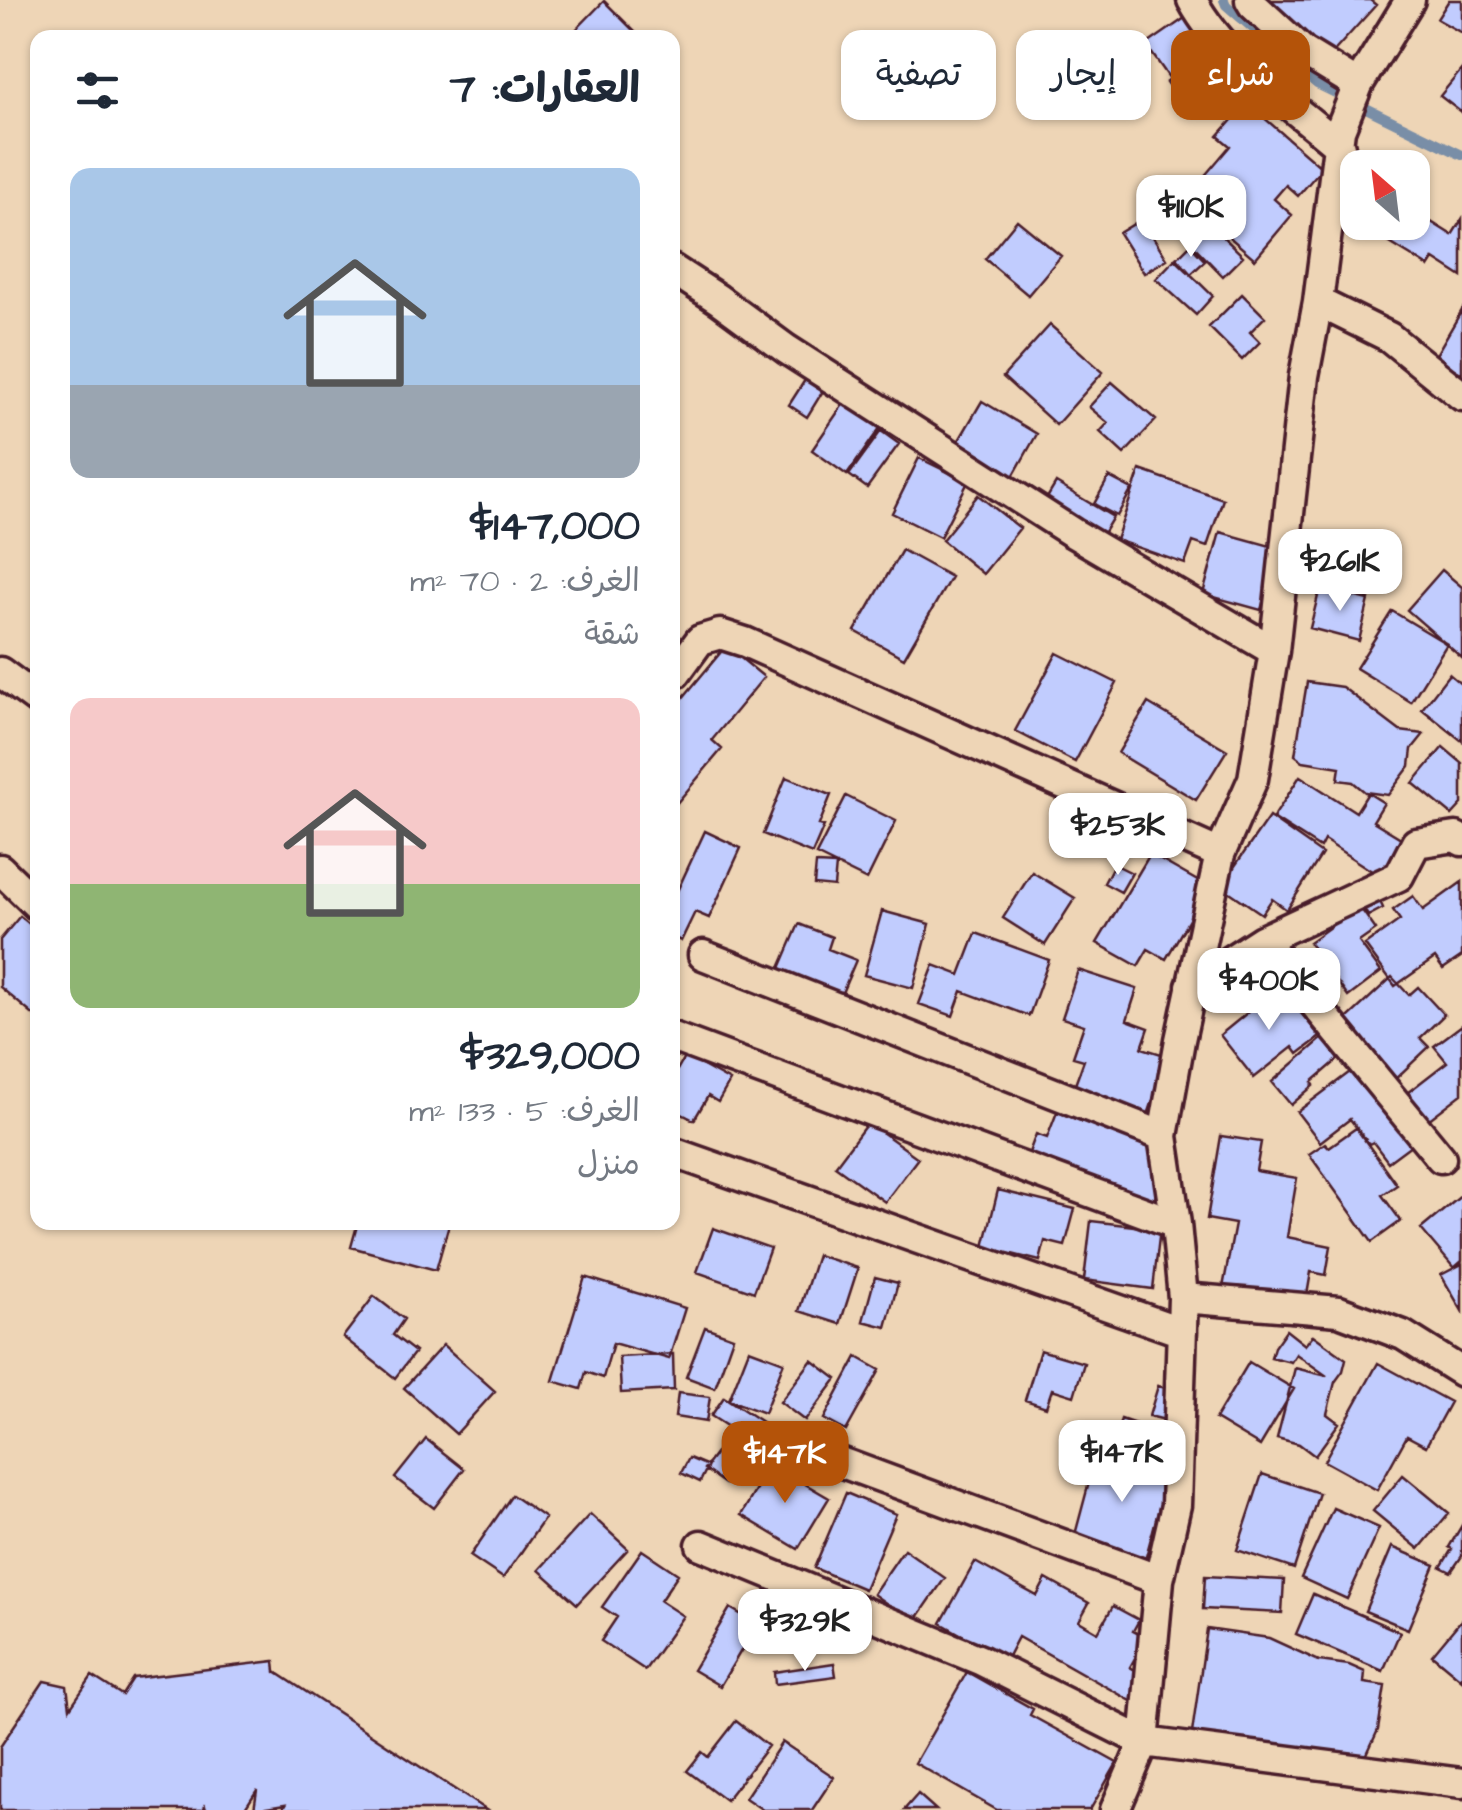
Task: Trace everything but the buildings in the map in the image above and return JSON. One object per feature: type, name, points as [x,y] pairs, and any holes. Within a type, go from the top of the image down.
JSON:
[{"type":"street","points":[[1192,0],[1203,20],[1252,72],[1340,138]]},
{"type":"street","points":[[1250,0],[1304,52],[1356,89]]},
{"type":"street","points":[[1115,1810],[1144,1742],[1159,1580],[1176,1505],[1183,1298],[1162,1136],[1220,854],[1252,779],[1274,651],[1304,376],[1340,138],[1356,89],[1410,0]]},
{"type":"street","points":[[680,275],[786,349],[1074,534],[1274,651]]},
{"type":"street","points":[[1318,302],[1389,337],[1462,396]]},
{"type":"street","points":[[680,667],[700,640],[720,634],[745,642],[1220,854]]},
{"type":"street","points":[[0,672],[30,694]]},
{"type":"street","points":[[1191,986],[1262,940],[1398,876],[1416,842],[1456,837],[1462,842]]},
{"type":"street","points":[[0,870],[30,898]]},
{"type":"street","points":[[1262,940],[1441,1158]]},
{"type":"street","points":[[703,955],[1162,1136]]},
{"type":"street","points":[[680,1040],[1176,1224]]},
{"type":"street","points":[[680,1155],[1182,1332]]},
{"type":"street","points":[[1183,1298],[1339,1311],[1404,1335],[1462,1372]]},
{"type":"street","points":[[821,1455],[1159,1580]]},
{"type":"street","points":[[702,1545],[980,1660],[1144,1742],[1462,1783]]},
{"type":"waterway","points":[[1224,0],[1317,84],[1462,155]]}]
